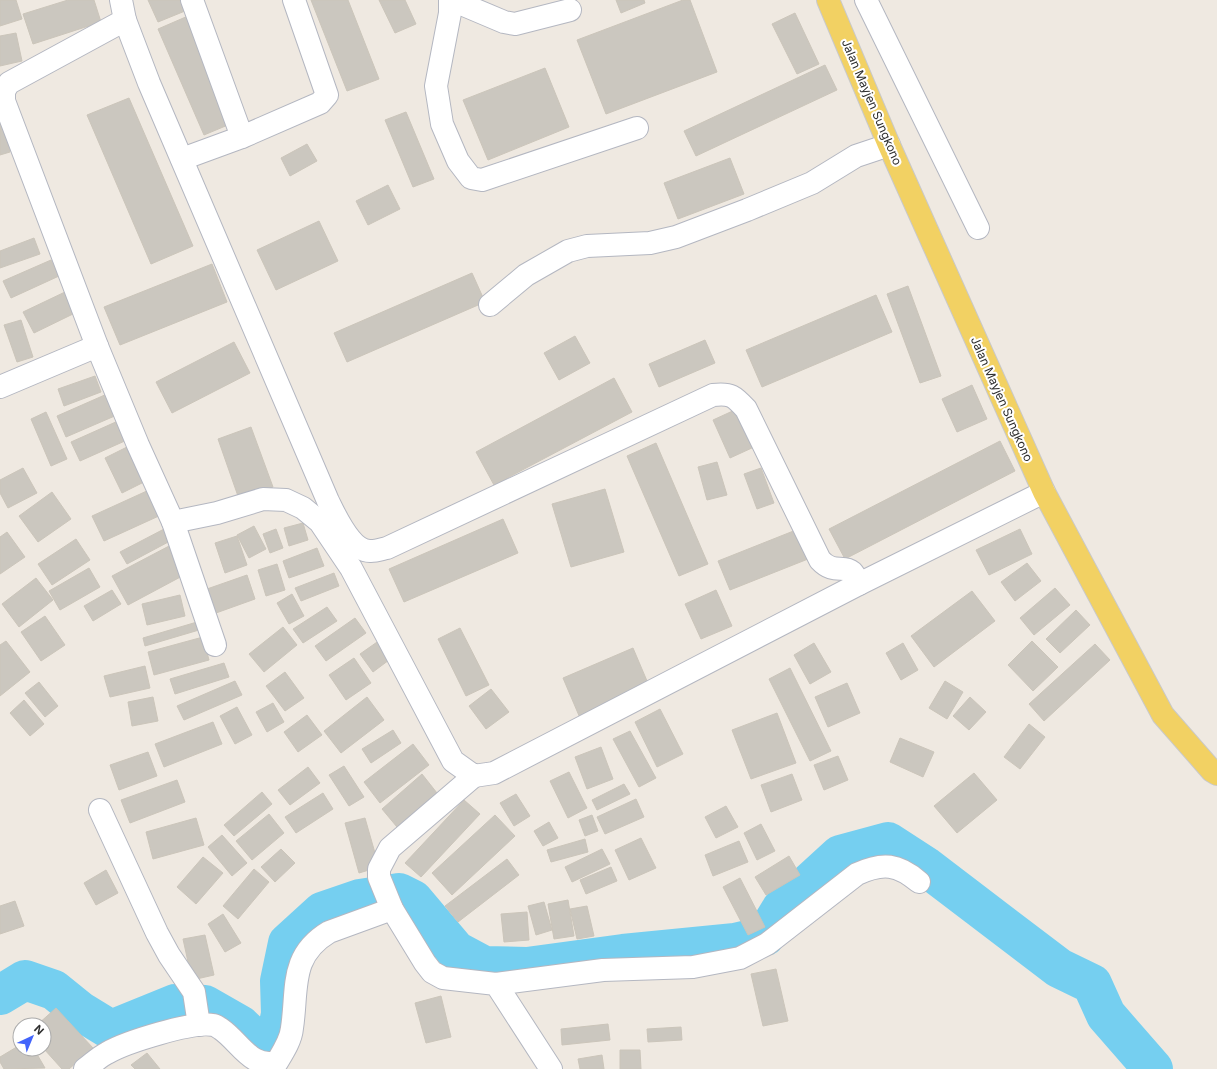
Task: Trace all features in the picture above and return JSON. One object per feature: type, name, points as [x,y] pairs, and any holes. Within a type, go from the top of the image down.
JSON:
[{"type":"main road","name":"Jalan Mayjen Sungkono","points":[[828,0],[889,145],[1044,492],[1163,715],[1212,771],[1217,774]]},
{"type":"street","points":[[192,0],[242,137]]},
{"type":"street","points":[[182,159],[242,137],[320,103],[327,96],[294,0]]},
{"type":"street","points":[[570,10],[515,24],[504,22],[451,0],[450,13],[436,86],[442,124],[458,161],[471,178],[482,180],[638,128]]},
{"type":"street","points":[[866,0],[978,228]]},
{"type":"street","points":[[215,645],[173,522],[138,445],[97,346],[4,101],[4,91],[9,83],[123,10],[182,159],[328,501],[344,531],[356,545],[370,552],[387,548],[713,395],[727,393],[735,398],[746,409],[820,560],[830,568],[846,569],[852,572],[859,584]]},
{"type":"street","points":[[490,305],[531,272],[568,251],[587,246],[650,243],[676,237],[812,183],[856,156],[889,145]]},
{"type":"street","points":[[0,387],[97,346]]},
{"type":"street","points":[[919,882],[906,871],[892,867],[880,866],[867,869],[857,874],[767,944],[740,958],[725,962],[693,967],[603,970],[496,984],[444,978],[432,972],[425,963],[388,899],[379,870],[390,848],[474,776],[494,773],[859,584],[1044,492]]},
{"type":"street","points":[[173,522],[217,513],[263,499],[286,500],[303,508],[320,522],[351,568],[453,760],[474,776]]},
{"type":"street","points":[[100,810],[157,933],[169,955],[194,992],[199,1023]]},
{"type":"street","points":[[85,1069],[107,1053],[170,1030],[199,1023],[214,1025],[228,1034],[258,1064],[268,1065],[277,1062],[292,1030],[296,980],[302,960],[309,949],[320,937],[388,899]]},
{"type":"street","points":[[496,984],[551,1069]]},
{"type":"building","points":[[0,0],[16,0],[22,19],[0,26]]},
{"type":"building","points":[[68,0],[94,0],[101,22],[33,44],[23,14]]},
{"type":"building","points":[[148,0],[180,0],[185,11],[158,22]]},
{"type":"building","points":[[311,0],[348,0],[379,79],[347,91]]},
{"type":"building","points":[[379,0],[405,0],[416,24],[395,33]]},
{"type":"building","points":[[616,0],[644,0],[645,3],[621,13]]},
{"type":"building","points":[[683,0],[690,0],[717,72],[606,114],[577,40]]},
{"type":"building","points":[[795,13],[819,64],[797,74],[772,24]]},
{"type":"building","points":[[188,16],[235,122],[204,135],[158,29]]},
{"type":"building","points":[[16,33],[22,61],[0,66],[0,36]]},
{"type":"building","points":[[825,65],[837,90],[696,156],[684,131]]},
{"type":"building","points":[[545,68],[569,127],[488,160],[463,100]]},
{"type":"building","points":[[129,98],[193,246],[151,264],[87,115]]},
{"type":"building","points":[[406,112],[434,179],[413,187],[385,120]]},
{"type":"building","points":[[0,118],[10,152],[0,155]]},
{"type":"building","points":[[307,144],[317,161],[290,176],[281,158]]},
{"type":"building","points":[[730,158],[744,194],[678,219],[664,183]]},
{"type":"building","points":[[388,185],[400,209],[368,225],[356,201]]},
{"type":"building","points":[[319,221],[338,261],[276,290],[257,250]]},
{"type":"building","points":[[34,238],[40,254],[0,268],[0,251]]},
{"type":"building","points":[[51,260],[59,276],[11,298],[3,281]]},
{"type":"building","points":[[212,264],[227,302],[120,345],[104,307]]},
{"type":"building","points":[[472,273],[485,302],[347,362],[334,333]]},
{"type":"building","points":[[908,286],[941,376],[920,383],[887,294]]},
{"type":"building","points":[[65,292],[75,313],[34,333],[23,312]]},
{"type":"building","points":[[876,295],[892,332],[762,387],[746,350]]},
{"type":"building","points":[[21,320],[33,357],[17,362],[4,325]]},
{"type":"building","points":[[575,336],[590,363],[559,380],[544,353]]},
{"type":"building","points":[[705,340],[715,363],[659,387],[649,364]]},
{"type":"building","points":[[234,342],[250,373],[172,413],[156,382]]},
{"type":"building","points":[[95,376],[101,392],[64,406],[58,389]]},
{"type":"building","points":[[614,378],[632,412],[494,485],[476,452]]},
{"type":"building","points":[[972,385],[987,419],[957,432],[942,399]]},
{"type":"building","points":[[107,394],[117,415],[66,437],[57,416]]},
{"type":"building","points":[[737,409],[754,447],[730,458],[713,420]]},
{"type":"building","points":[[46,412],[67,459],[51,466],[31,419]]},
{"type":"building","points":[[118,421],[127,440],[80,461],[71,442]]},
{"type":"building","points":[[251,427],[273,487],[239,499],[218,439]]},
{"type":"building","points":[[1000,441],[1015,471],[845,559],[829,529]]},
{"type":"building","points":[[656,443],[708,564],[679,576],[627,456]]},
{"type":"building","points":[[131,445],[148,480],[122,493],[105,458]]},
{"type":"building","points":[[717,462],[727,495],[707,500],[698,467]]},
{"type":"building","points":[[23,468],[37,493],[8,508],[0,493],[0,480]]},
{"type":"building","points":[[761,468],[774,503],[757,509],[744,474]]},
{"type":"building","points":[[605,489],[624,552],[571,567],[552,504]]},
{"type":"building","points":[[149,490],[161,515],[104,541],[92,516]]},
{"type":"building","points":[[52,492],[71,519],[38,542],[19,516]]},
{"type":"building","points":[[503,519],[518,553],[404,602],[389,569]]},
{"type":"building","points":[[303,523],[308,540],[289,546],[284,528]]},
{"type":"building","points":[[254,526],[266,549],[249,558],[237,535]]},
{"type":"building","points":[[166,528],[172,540],[127,564],[120,552]]},
{"type":"building","points":[[276,529],[283,548],[270,553],[263,534]]},
{"type":"building","points":[[1020,529],[1032,554],[989,575],[976,550]]},
{"type":"building","points":[[796,530],[808,559],[730,590],[718,561]]},
{"type":"building","points":[[7,532],[25,557],[0,574],[0,537]]},
{"type":"building","points":[[237,536],[247,565],[225,573],[215,543]]},
{"type":"building","points":[[76,539],[90,560],[52,585],[38,564]]},
{"type":"building","points":[[171,545],[186,574],[128,605],[112,576]]},
{"type":"building","points":[[317,548],[324,566],[289,578],[283,561]]},
{"type":"building","points":[[1027,563],[1041,581],[1015,601],[1001,582]]},
{"type":"building","points":[[277,564],[285,590],[266,596],[258,570]]},
{"type":"building","points":[[89,568],[100,587],[60,610],[49,591]]},
{"type":"building","points":[[334,573],[339,586],[301,601],[295,588]]},
{"type":"building","points":[[247,575],[255,599],[216,613],[207,589]]},
{"type":"building","points":[[36,578],[53,600],[19,627],[2,604]]},
{"type":"building","points":[[1055,588],[1070,605],[1034,635],[1020,618]]},
{"type":"building","points":[[112,590],[121,604],[93,621],[84,606]]},
{"type":"building","points":[[716,590],[732,626],[701,639],[685,604]]},
{"type":"building","points":[[972,591],[995,621],[934,667],[911,636]]},
{"type":"building","points":[[292,594],[304,616],[289,624],[277,603]]},
{"type":"building","points":[[180,595],[185,616],[147,625],[142,604]]},
{"type":"building","points":[[327,607],[337,621],[303,643],[293,629]]},
{"type":"building","points":[[1076,610],[1090,625],[1060,653],[1046,639]]},
{"type":"building","points":[[45,616],[65,645],[41,661],[21,632]]},
{"type":"building","points":[[355,618],[366,633],[326,661],[315,646]]},
{"type":"building","points":[[197,622],[199,630],[145,646],[143,638]]},
{"type":"building","points":[[283,627],[297,645],[264,672],[249,654]]},
{"type":"building","points":[[460,628],[489,685],[466,696],[438,639]]},
{"type":"building","points":[[203,637],[209,660],[154,675],[148,652]]},
{"type":"building","points":[[380,640],[393,657],[373,672],[360,654]]},
{"type":"building","points":[[6,641],[30,672],[0,696],[0,645]]},
{"type":"building","points":[[1032,641],[1058,667],[1033,691],[1008,665]]},
{"type":"building","points":[[814,643],[831,672],[810,684],[794,655]]},
{"type":"building","points":[[903,643],[918,670],[901,680],[886,653]]},
{"type":"building","points":[[1095,644],[1110,660],[1044,721],[1029,704]]},
{"type":"building","points":[[633,648],[650,688],[580,718],[563,678]]},
{"type":"building","points":[[354,658],[371,683],[346,700],[329,675]]},
{"type":"building","points":[[224,663],[229,677],[175,694],[170,679]]},
{"type":"building","points":[[145,666],[150,688],[110,697],[104,676]]},
{"type":"building","points":[[790,668],[831,751],[810,761],[769,679]]},
{"type":"building","points":[[285,672],[304,698],[285,711],[266,686]]},
{"type":"building","points":[[235,681],[242,695],[184,720],[177,706]]},
{"type":"building","points":[[945,681],[963,692],[947,719],[929,708]]},
{"type":"building","points":[[39,682],[58,706],[45,717],[25,693]]},
{"type":"building","points":[[847,683],[860,713],[828,727],[815,697]]},
{"type":"building","points":[[491,689],[509,712],[486,729],[469,706]]},
{"type":"building","points":[[153,697],[158,721],[132,726],[128,702]]},
{"type":"building","points":[[367,697],[384,720],[341,753],[324,731]]},
{"type":"building","points":[[970,697],[986,712],[969,730],[953,716]]},
{"type":"building","points":[[24,700],[44,724],[30,736],[10,713]]},
{"type":"building","points":[[273,703],[284,722],[267,732],[256,712]]},
{"type":"building","points":[[237,707],[252,735],[235,744],[220,716]]},
{"type":"building","points":[[660,709],[683,754],[657,767],[635,722]]},
{"type":"building","points":[[777,713],[796,763],[751,779],[732,730]]},
{"type":"building","points":[[307,715],[322,735],[298,752],[284,732]]},
{"type":"building","points":[[213,722],[222,744],[164,767],[155,744]]},
{"type":"building","points":[[1029,724],[1045,737],[1020,769],[1004,757]]},
{"type":"building","points":[[393,730],[401,743],[371,763],[362,749]]},
{"type":"building","points":[[630,731],[656,778],[639,787],[613,739]]},
{"type":"building","points":[[900,738],[934,752],[923,777],[890,762]]},
{"type":"building","points":[[413,744],[429,765],[380,803],[364,782]]},
{"type":"building","points":[[601,747],[613,779],[587,789],[575,757]]},
{"type":"building","points":[[148,752],[157,776],[119,790],[110,765]]},
{"type":"building","points":[[838,756],[848,780],[824,790],[814,765]]},
{"type":"building","points":[[344,766],[364,797],[349,806],[329,775]]},
{"type":"building","points":[[308,767],[320,783],[290,805],[278,790]]},
{"type":"building","points":[[569,772],[587,808],[568,818],[550,781]]},
{"type":"building","points":[[974,773],[997,800],[957,833],[934,806]]},
{"type":"building","points":[[422,774],[437,793],[397,827],[382,809]]},
{"type":"building","points":[[792,774],[802,800],[771,812],[761,785]]},
{"type":"building","points":[[177,780],[185,802],[130,823],[121,800]]},
{"type":"building","points":[[624,784],[630,794],[597,810],[592,800]]},
{"type":"building","points":[[262,792],[272,804],[234,836],[224,825]]},
{"type":"building","points":[[323,793],[333,809],[296,833],[285,817]]},
{"type":"building","points":[[516,794],[530,816],[514,826],[500,803]]},
{"type":"building","points":[[636,799],[644,817],[605,834],[597,817]]},
{"type":"building","points":[[464,800],[480,814],[421,877],[405,863]]},
{"type":"building","points":[[726,806],[738,827],[716,838],[705,817]]},
{"type":"building","points":[[269,814],[284,833],[252,860],[236,841]]},
{"type":"building","points":[[495,815],[515,836],[452,895],[432,873]]},
{"type":"building","points":[[592,815],[598,831],[585,836],[579,820]]},
{"type":"building","points":[[196,818],[204,845],[153,859],[146,832]]},
{"type":"building","points":[[365,818],[379,867],[359,873],[345,823]]},
{"type":"building","points":[[549,822],[558,838],[543,846],[534,831]]},
{"type":"building","points":[[761,824],[775,851],[757,860],[744,833]]},
{"type":"building","points":[[222,835],[247,863],[232,876],[208,847]]},
{"type":"building","points":[[641,838],[656,868],[629,880],[615,850]]},
{"type":"building","points":[[585,839],[588,852],[551,862],[547,850]]},
{"type":"building","points":[[739,841],[748,862],[713,876],[705,855]]},
{"type":"building","points":[[281,849],[295,863],[275,882],[261,867]]},
{"type":"building","points":[[602,849],[610,864],[572,882],[565,867]]},
{"type":"building","points":[[789,856],[800,875],[766,895],[755,877]]},
{"type":"building","points":[[203,857],[223,873],[196,904],[177,887]]},
{"type":"building","points":[[507,859],[519,875],[458,922],[445,906]]},
{"type":"building","points":[[611,867],[617,881],[586,894],[580,880]]},
{"type":"building","points":[[254,869],[269,882],[238,919],[223,906]]},
{"type":"building","points":[[106,870],[118,893],[96,905],[84,883]]},
{"type":"building","points":[[740,878],[765,927],[748,935],[723,887]]},
{"type":"building","points":[[568,900],[574,936],[554,939],[548,904]]},
{"type":"building","points":[[15,901],[24,926],[0,934],[0,906]]},
{"type":"building","points":[[544,902],[552,930],[536,935],[528,906]]},
{"type":"building","points":[[587,906],[594,936],[577,939],[570,909]]},
{"type":"building","points":[[527,912],[529,940],[504,942],[501,914]]},
{"type":"building","points":[[223,914],[241,943],[225,952],[208,924]]},
{"type":"building","points":[[205,935],[214,975],[192,980],[183,939]]},
{"type":"building","points":[[776,969],[788,1021],[763,1026],[751,974]]},
{"type":"building","points":[[441,996],[451,1037],[426,1043],[415,1003]]},
{"type":"building","points":[[56,1008],[93,1048],[69,1069],[62,1069],[51,1057],[52,1017],[46,1017]]},
{"type":"building","points":[[608,1024],[610,1040],[562,1045],[561,1029]]},
{"type":"building","points":[[681,1027],[682,1040],[648,1042],[647,1029]]},
{"type":"building","points":[[12,1050],[12,1057],[39,1057],[45,1068],[4,1069],[0,1062],[0,1057]]},
{"type":"building","points":[[620,1050],[640,1050],[641,1069],[620,1069]]},
{"type":"building","points":[[147,1053],[160,1069],[135,1069],[131,1065]]},
{"type":"building","points":[[602,1055],[604,1069],[580,1069],[578,1059]]},
{"type":"waterway","points":[[0,995],[25,980],[54,990],[80,1011],[111,1030],[175,1004],[205,1005],[240,1025],[263,1047],[276,1038],[281,1014],[280,981],[288,943],[322,912],[360,899],[399,893],[413,900],[456,951],[484,966],[527,967],[623,954],[735,943],[765,936],[782,908],[840,855],[888,842],[925,866],[1059,968],[1092,984],[1106,1015],[1153,1069]]}]
